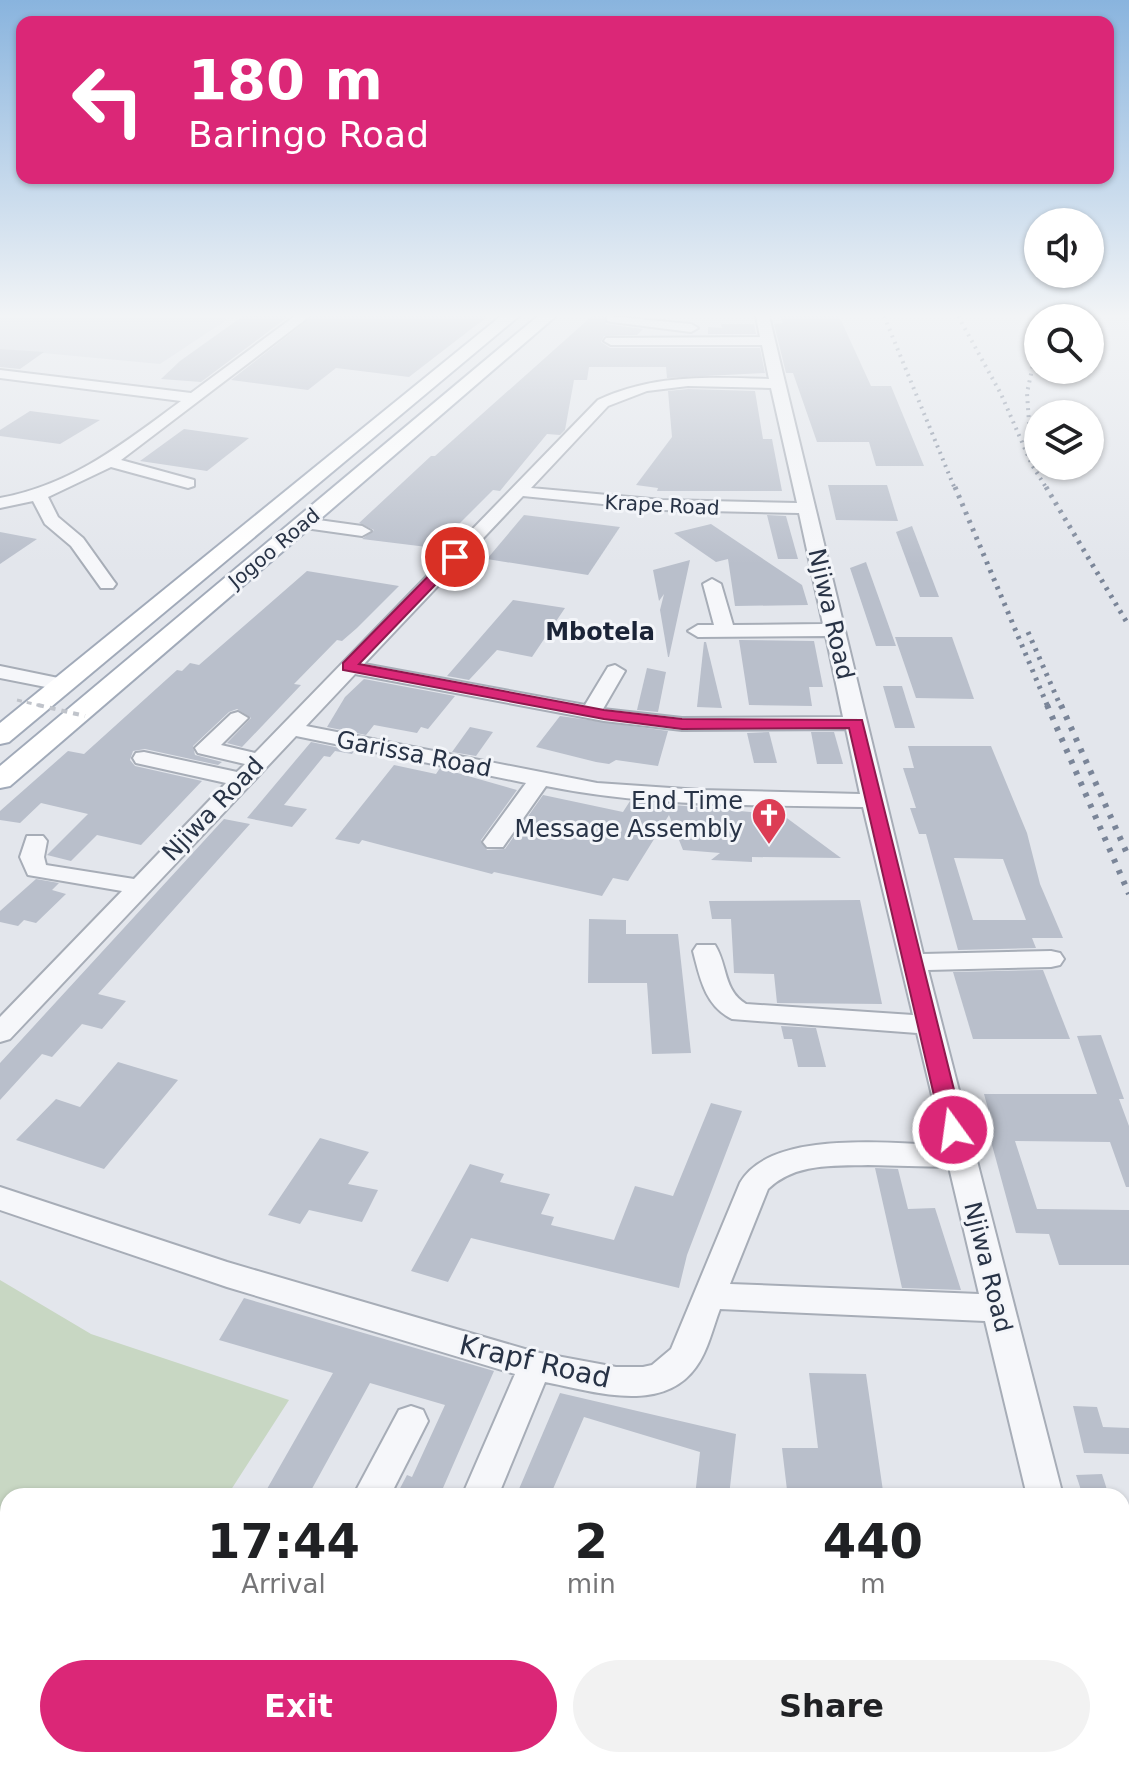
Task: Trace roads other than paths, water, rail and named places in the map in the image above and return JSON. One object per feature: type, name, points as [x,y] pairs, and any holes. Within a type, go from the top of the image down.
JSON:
[{"type":"main road","name":"Jogoo Road","points":[[0,736],[410,399]]},
{"type":"main road","name":"Jogoo Road","points":[[0,780],[450,399]]},
{"type":"main road","points":[[236,539],[276,547]]},
{"type":"street","points":[[0,503],[39,496],[78,481],[109,462],[192,399]]},
{"type":"street","name":"Njiwa Road","points":[[0,1033],[348,667],[603,403],[612,399]]},
{"type":"street","name":"Njiwa Road","points":[[781,399],[873,801],[1043,1488]]},
{"type":"street","points":[[109,462],[188,483]]},
{"type":"street","name":"Krape Road","points":[[518,491],[594,502],[653,506],[807,508]]},
{"type":"street","points":[[39,496],[51,520],[77,542],[107,584]]},
{"type":"street","points":[[304,523],[362,531]]},
{"type":"street","points":[[712,584],[725,631]]},
{"type":"street","points":[[698,631],[834,630]]},
{"type":"street","points":[[348,667],[591,712],[682,724],[856,723]]},
{"type":"street","points":[[591,712],[615,671]]},
{"type":"street","points":[[0,672],[61,684]]},
{"type":"street","points":[[238,718],[206,748],[260,761]]},
{"type":"street","name":"Garissa Road","points":[[290,729],[597,790],[686,796],[873,801]]},
{"type":"street","points":[[144,758],[241,780]]},
{"type":"street","points":[[495,842],[540,779]]},
{"type":"street","points":[[35,841],[32,857],[36,870],[75,879],[139,887]]},
{"type":"street","points":[[706,951],[715,983],[726,1005],[733,1010],[928,1025]]},
{"type":"street","points":[[912,962],[1051,959]]},
{"type":"street","name":"Krapf Road","points":[[0,1198],[227,1274],[535,1366],[616,1381],[661,1378],[684,1358],[755,1183],[769,1170],[781,1164],[825,1158],[960,1156]]},
{"type":"street","points":[[707,1296],[999,1308]]},
{"type":"street","points":[[483,1488],[535,1366]]},
{"type":"street","points":[[375,1488],[411,1421]]},
{"type":"railway","points":[[918,399],[955,489]]},
{"type":"railway","points":[[1003,399],[1032,465],[1047,489]]},
{"type":"railway","points":[[955,487],[1048,707]]},
{"type":"railway","points":[[1046,487],[1129,626]]},
{"type":"railway","points":[[1028,632],[1061,707]]},
{"type":"railway","points":[[1047,705],[1129,894]]},
{"type":"railway","points":[[1061,705],[1129,858]]},
{"type":"place","name":"End Time Message Assembly","points":[[769,846]]},
{"type":"district","name":"Mbotela","points":[[600,632]]}]
